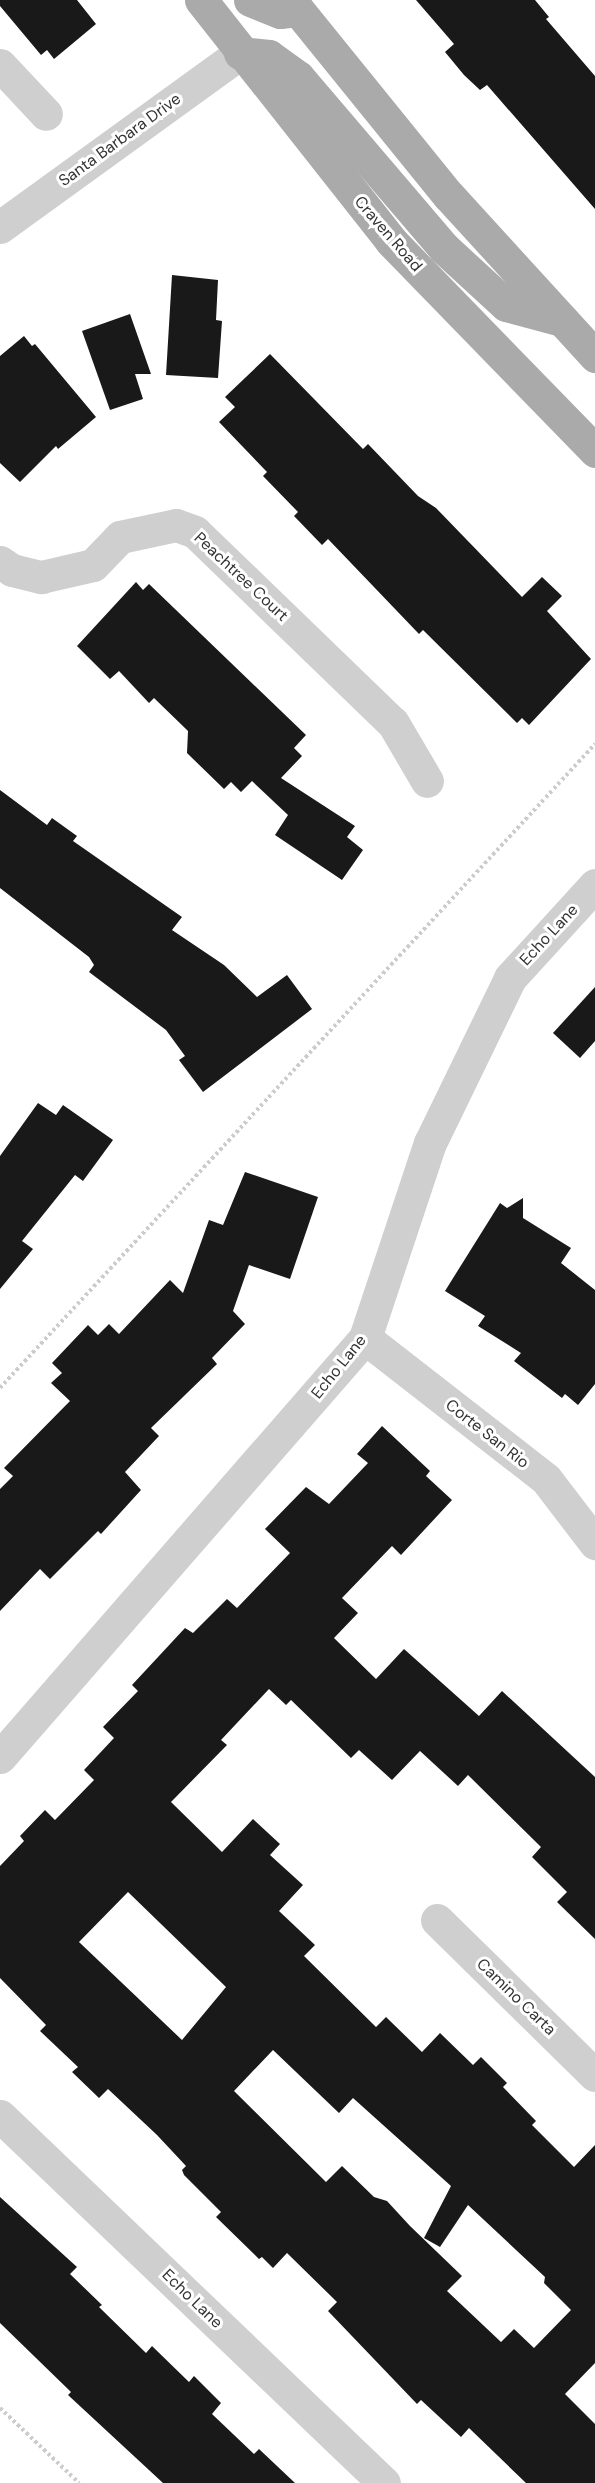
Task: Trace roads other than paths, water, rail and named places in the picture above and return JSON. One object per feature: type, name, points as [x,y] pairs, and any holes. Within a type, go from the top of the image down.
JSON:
[{"type":"main road","name":"Craven Road","points":[[201,0],[240,53],[391,241],[595,451]]},
{"type":"main road","points":[[250,0],[280,12],[300,4],[449,196],[595,356]]},
{"type":"main road","points":[[240,53],[269,56],[298,77],[444,248],[506,305],[562,320]]},
{"type":"street","name":"Santa Barbara Drive","points":[[0,227],[240,53]]},
{"type":"street","points":[[0,65],[46,114]]},
{"type":"street","name":"Peachtree Court","points":[[0,562],[12,570],[40,577],[93,565],[120,537],[176,525],[195,532],[393,723],[427,781]]},
{"type":"street","name":"Echo Lane","points":[[0,1757],[365,1338],[430,1143],[510,978],[595,885]]},
{"type":"street","name":"Corte San Rio","points":[[365,1338],[546,1479],[595,1543]]},
{"type":"street","name":"Camino Carta","points":[[437,1920],[595,2075]]},
{"type":"street","name":"Echo Lane","points":[[0,2116],[384,2483]]}]
